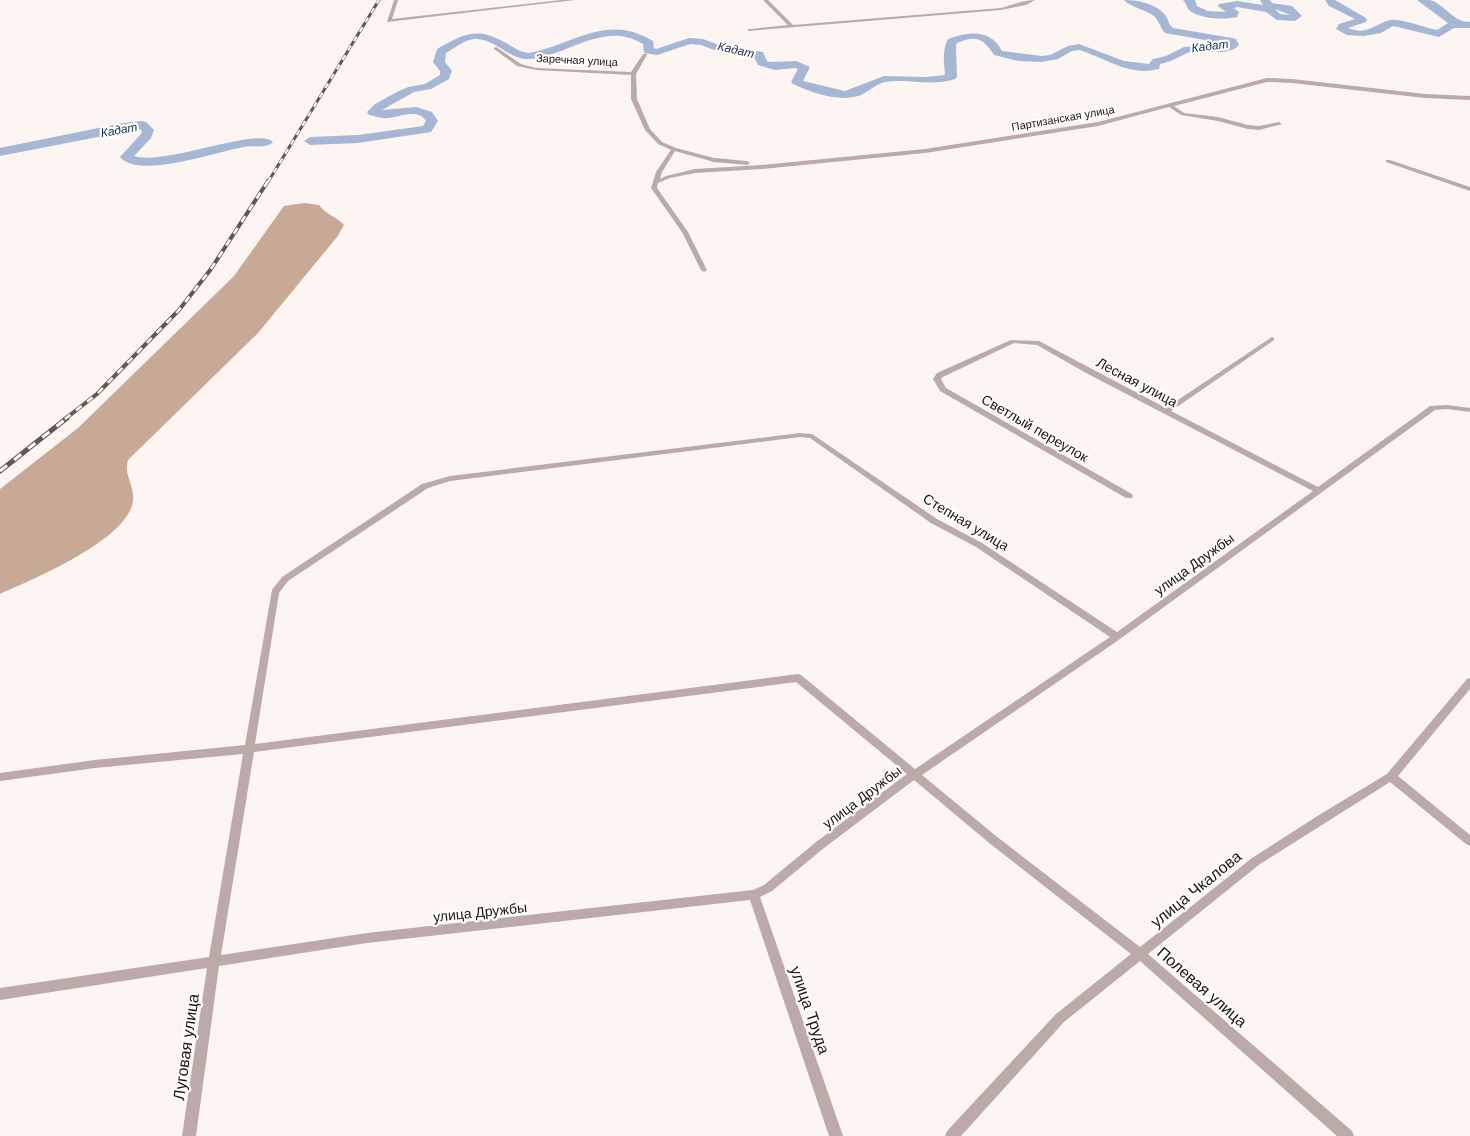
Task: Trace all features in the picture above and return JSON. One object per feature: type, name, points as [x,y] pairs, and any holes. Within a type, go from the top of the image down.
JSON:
[{"type":"street","points":[[396,0],[389,22],[573,0]]},
{"type":"street","points":[[764,0],[791,26]]},
{"type":"street","points":[[750,30],[1001,9],[1034,0]]},
{"type":"street","name":"Заречная улица","points":[[496,48],[512,61],[526,67],[552,71],[633,74]]},
{"type":"street","name":"Заречная улица","points":[[645,55],[633,74],[634,99],[648,130],[660,143],[674,149],[714,160],[780,165]]},
{"type":"street","name":"Партизанская улица","points":[[657,182],[668,177],[695,171],[925,151],[1098,124],[1260,81],[1274,79],[1425,96],[1470,98]]},
{"type":"street","points":[[1171,106],[1182,114],[1218,119],[1254,128],[1279,124]]},
{"type":"street","points":[[674,149],[659,172],[657,182],[654,185],[656,192],[685,232],[704,270]]},
{"type":"street","points":[[1388,161],[1470,189]]},
{"type":"street","points":[[1166,411],[1272,339]]},
{"type":"street","name":"Лесная улица","points":[[940,375],[1013,341],[1039,343],[1319,491]]},
{"type":"street","name":"Светлый переулок","points":[[940,375],[937,380],[943,389],[1129,496]]},
{"type":"street","name":"улица Дружбы","points":[[0,994],[367,938],[754,894],[768,888],[820,845],[914,775],[1117,636],[1433,408],[1447,407],[1470,410]]},
{"type":"street","name":"Степная улица","points":[[800,435],[812,436],[934,521],[979,545],[1117,636]]},
{"type":"street","name":"Луговая улица","points":[[189,1136],[214,962],[273,600],[279,584],[425,486],[450,479],[800,435]]},
{"type":"street","name":"Полевая улица","points":[[249,749],[798,678],[914,775],[1141,955],[1346,1136]]},
{"type":"street","name":"улица Чкалова","points":[[952,1136],[1060,1018],[1256,861],[1391,777],[1470,682]]},
{"type":"street","points":[[0,777],[95,764],[249,749]]},
{"type":"street","points":[[1391,777],[1470,841]]},
{"type":"street","name":"улица Труда","points":[[754,894],[836,1136]]},
{"type":"shaded area","points":[[304,203],[319,205],[344,225],[337,237],[258,333],[128,460],[127,471],[133,501],[127,516],[115,530],[97,544],[34,579],[0,594],[0,489],[78,428],[234,276],[284,206]]},
{"type":"waterway","name":"Кадат","points":[[310,141],[358,139],[427,129],[432,121],[428,115],[416,111],[399,111],[387,115],[373,112],[384,103],[410,90],[427,87],[445,77],[446,71],[439,62],[441,51],[462,39],[475,36],[492,40],[514,52],[529,56],[605,33],[621,32],[635,35],[649,43],[648,51],[657,52],[689,41],[703,42],[717,48],[759,54],[762,63],[771,66],[796,64],[804,67],[797,82],[835,94],[845,95],[855,93],[874,82],[884,79],[934,80],[951,77],[949,55],[952,41],[972,36],[985,38],[990,41],[998,53],[1011,56],[1034,59],[1049,58],[1068,49],[1079,47],[1120,63],[1140,67],[1155,67],[1154,63],[1157,61],[1169,59],[1188,49],[1226,48],[1234,45],[1232,41],[1169,31],[1164,26],[1162,18],[1155,12],[1129,0]]},
{"type":"waterway","name":"Кадат","points":[[1188,0],[1191,1],[1192,7],[1197,10],[1212,14],[1233,15],[1234,12],[1223,6],[1237,4],[1269,9],[1277,17],[1295,18],[1297,16],[1292,10],[1268,5],[1265,0]]},
{"type":"waterway","name":"Кадат","points":[[1330,0],[1333,4],[1362,20],[1343,26],[1341,29],[1351,33],[1377,31],[1392,23],[1439,34],[1452,25],[1464,25]]},
{"type":"waterway","points":[[1422,0],[1437,8],[1451,20],[1464,25]]},
{"type":"waterway","name":"Кадат","points":[[1464,25],[1470,25]]},
{"type":"waterway","name":"Кадат","points":[[0,152],[123,127],[142,125],[148,130],[147,135],[126,157],[138,161],[152,162],[184,158],[244,143],[267,142]]},
{"type":"railway","points":[[268,182],[379,0]]},
{"type":"railway","points":[[65,419],[97,394],[179,310],[211,269],[268,181]]},
{"type":"railway","points":[[0,471],[67,418]]}]
